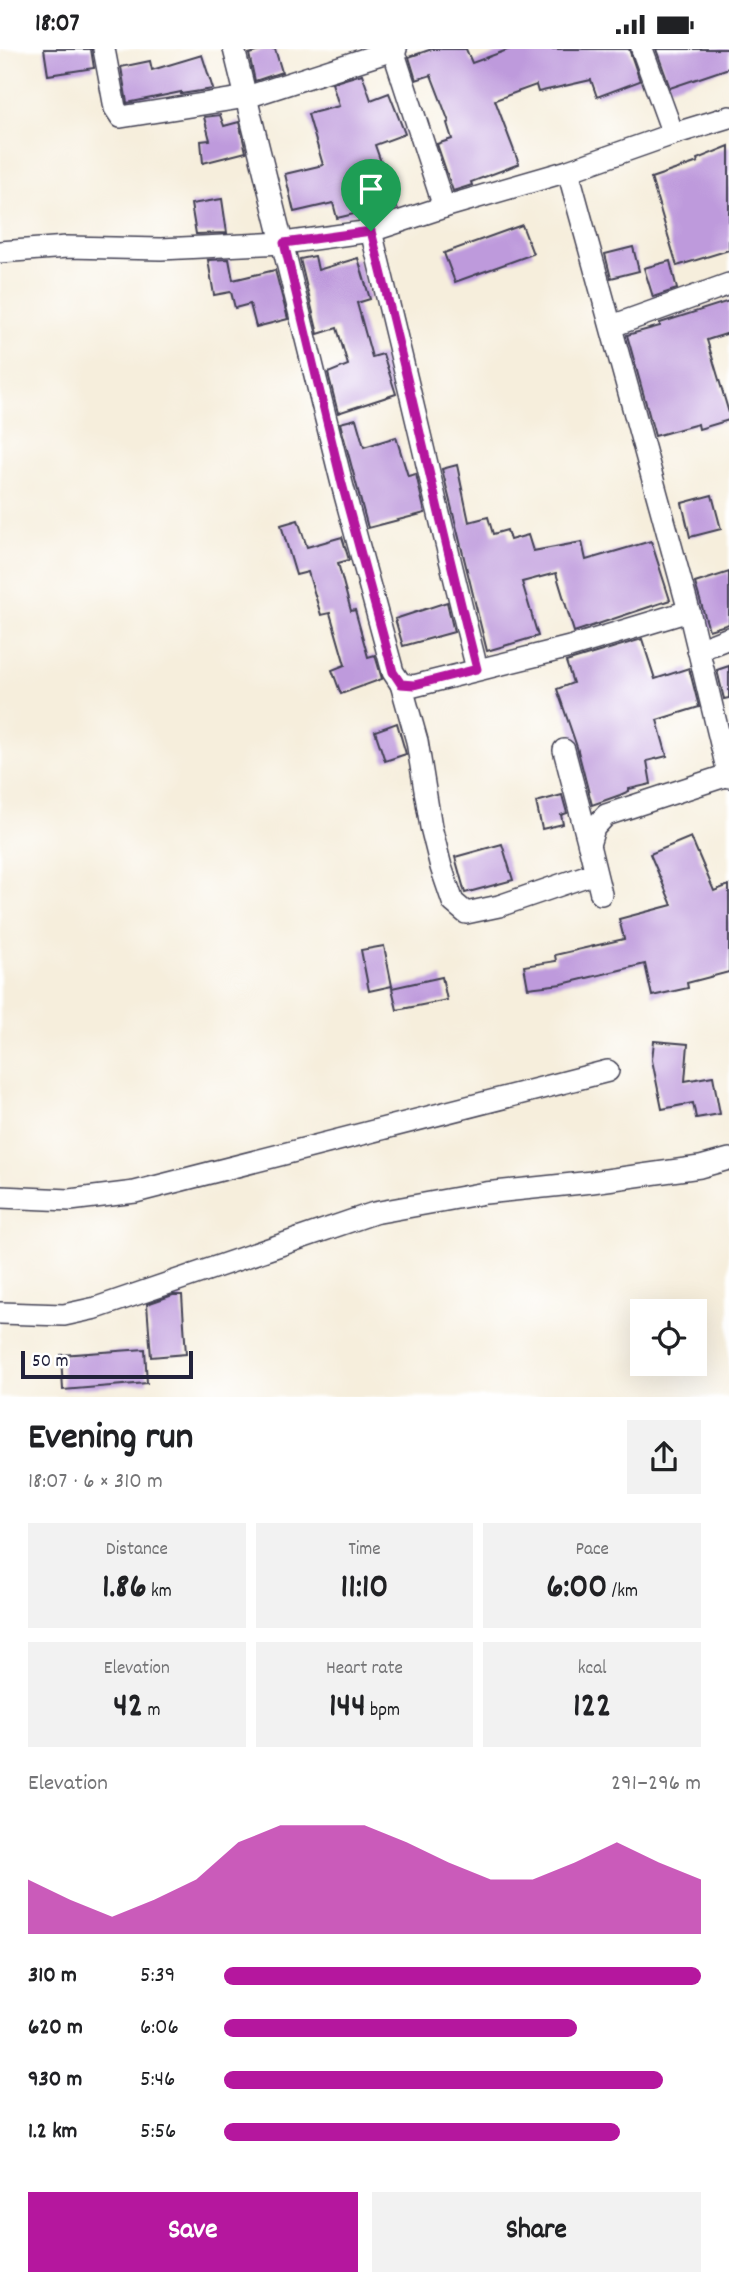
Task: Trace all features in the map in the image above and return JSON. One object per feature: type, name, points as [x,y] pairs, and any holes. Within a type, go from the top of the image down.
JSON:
[{"type":"street","points":[[104,49],[115,108],[121,117],[247,97],[395,50],[444,207]]},
{"type":"street","points":[[234,49],[342,484],[393,672],[401,684],[417,741],[430,827],[453,902],[466,913],[598,883],[564,750]]},
{"type":"street","points":[[642,49],[673,134]]},
{"type":"street","points":[[0,253],[67,247],[161,250],[284,243],[371,231],[568,171],[729,117]]},
{"type":"street","points":[[568,171],[725,749],[729,776],[606,815],[594,828],[589,845]]},
{"type":"street","points":[[371,231],[440,526],[477,669]]},
{"type":"street","points":[[612,326],[729,284]]},
{"type":"street","points":[[401,684],[414,685],[570,647],[688,611]]},
{"type":"street","points":[[698,650],[729,638]]},
{"type":"street","points":[[0,1197],[70,1199],[135,1192],[608,1071]]},
{"type":"street","points":[[0,1313],[64,1315],[96,1308],[374,1213],[485,1193],[700,1167],[729,1159]]},
{"type":"building","points":[[44,49],[91,49],[94,68],[48,75]]},
{"type":"building","points":[[275,49],[282,72],[255,81],[249,54]]},
{"type":"building","points":[[432,49],[466,49],[472,63],[510,49],[629,49],[640,81],[597,97],[591,80],[538,92],[536,85],[495,100],[519,164],[453,191],[437,144],[452,139],[447,123],[449,122],[431,75],[416,80],[409,57]]},
{"type":"building","points":[[656,49],[729,49],[729,68],[670,88]]},
{"type":"building","points":[[202,55],[213,89],[181,92],[127,103],[121,67],[150,61],[152,70]]},
{"type":"building","points":[[362,74],[371,100],[389,93],[405,134],[375,145],[397,208],[377,215],[375,209],[337,218],[333,203],[294,212],[285,174],[323,165],[308,114],[339,106],[332,83]]},
{"type":"building","points":[[220,115],[224,126],[239,122],[246,152],[203,163],[201,141],[210,140],[204,117]]},
{"type":"building","points":[[729,146],[729,250],[677,266],[651,178],[698,162],[697,159]]},
{"type":"building","points":[[222,199],[227,233],[196,234],[191,204]]},
{"type":"building","points":[[522,225],[533,254],[455,282],[444,253]]},
{"type":"building","points":[[633,247],[639,271],[611,278],[605,254]]},
{"type":"building","points":[[315,256],[318,270],[358,258],[370,299],[357,303],[372,357],[383,354],[396,394],[338,413],[328,373],[348,365],[337,328],[318,334],[300,259]]},
{"type":"building","points":[[229,259],[233,280],[275,270],[288,319],[256,327],[250,304],[235,308],[231,292],[214,295],[208,260]]},
{"type":"building","points":[[670,261],[677,289],[653,297],[644,268]]},
{"type":"building","points":[[729,301],[729,333],[707,340],[729,420],[699,429],[698,424],[655,436],[627,335]]},
{"type":"building","points":[[356,419],[364,447],[396,437],[408,476],[416,474],[425,513],[368,528],[340,423]]},
{"type":"building","points":[[457,465],[469,522],[488,517],[493,534],[507,530],[510,540],[528,535],[533,551],[582,542],[586,560],[651,541],[670,600],[574,632],[556,573],[522,582],[538,636],[487,651],[442,469]]},
{"type":"building","points":[[712,495],[721,529],[690,537],[682,503]]},
{"type":"building","points":[[298,520],[307,547],[342,537],[349,560],[338,563],[351,611],[355,610],[368,657],[375,655],[382,679],[341,694],[332,670],[345,665],[330,613],[321,615],[308,572],[296,575],[281,525]]},
{"type":"building","points":[[729,572],[729,624],[709,630],[695,583]]},
{"type":"building","points":[[447,602],[454,632],[403,646],[395,619]]},
{"type":"building","points":[[642,639],[655,679],[689,668],[699,707],[657,720],[667,756],[647,761],[651,784],[629,789],[592,805],[577,747],[557,689],[573,683],[566,662]]},
{"type":"building","points":[[729,666],[729,698],[724,699],[717,670]]},
{"type":"building","points":[[397,723],[406,754],[385,761],[375,731]]},
{"type":"building","points":[[562,795],[567,813],[561,815],[563,824],[542,829],[536,802]]},
{"type":"building","points":[[691,837],[714,891],[729,885],[729,972],[687,983],[688,988],[652,996],[645,964],[562,984],[528,988],[524,966],[556,961],[555,955],[624,939],[619,919],[672,905],[650,854]]},
{"type":"building","points":[[502,844],[513,880],[465,893],[455,857]]},
{"type":"building","points":[[384,946],[392,986],[369,991],[361,950]]},
{"type":"building","points":[[442,977],[447,1000],[397,1010],[392,988]]},
{"type":"building","points":[[654,1041],[688,1044],[685,1081],[713,1076],[720,1114],[696,1118],[693,1103],[662,1109],[652,1060]]},
{"type":"building","points":[[173,1295],[182,1295],[186,1354],[151,1357],[147,1304]]},
{"type":"building","points":[[145,1349],[147,1383],[63,1390],[61,1355]]},
{"type":"route","points":[[371,231],[440,526],[477,669],[414,685],[401,684],[393,672],[342,484],[284,243],[371,231]]}]
